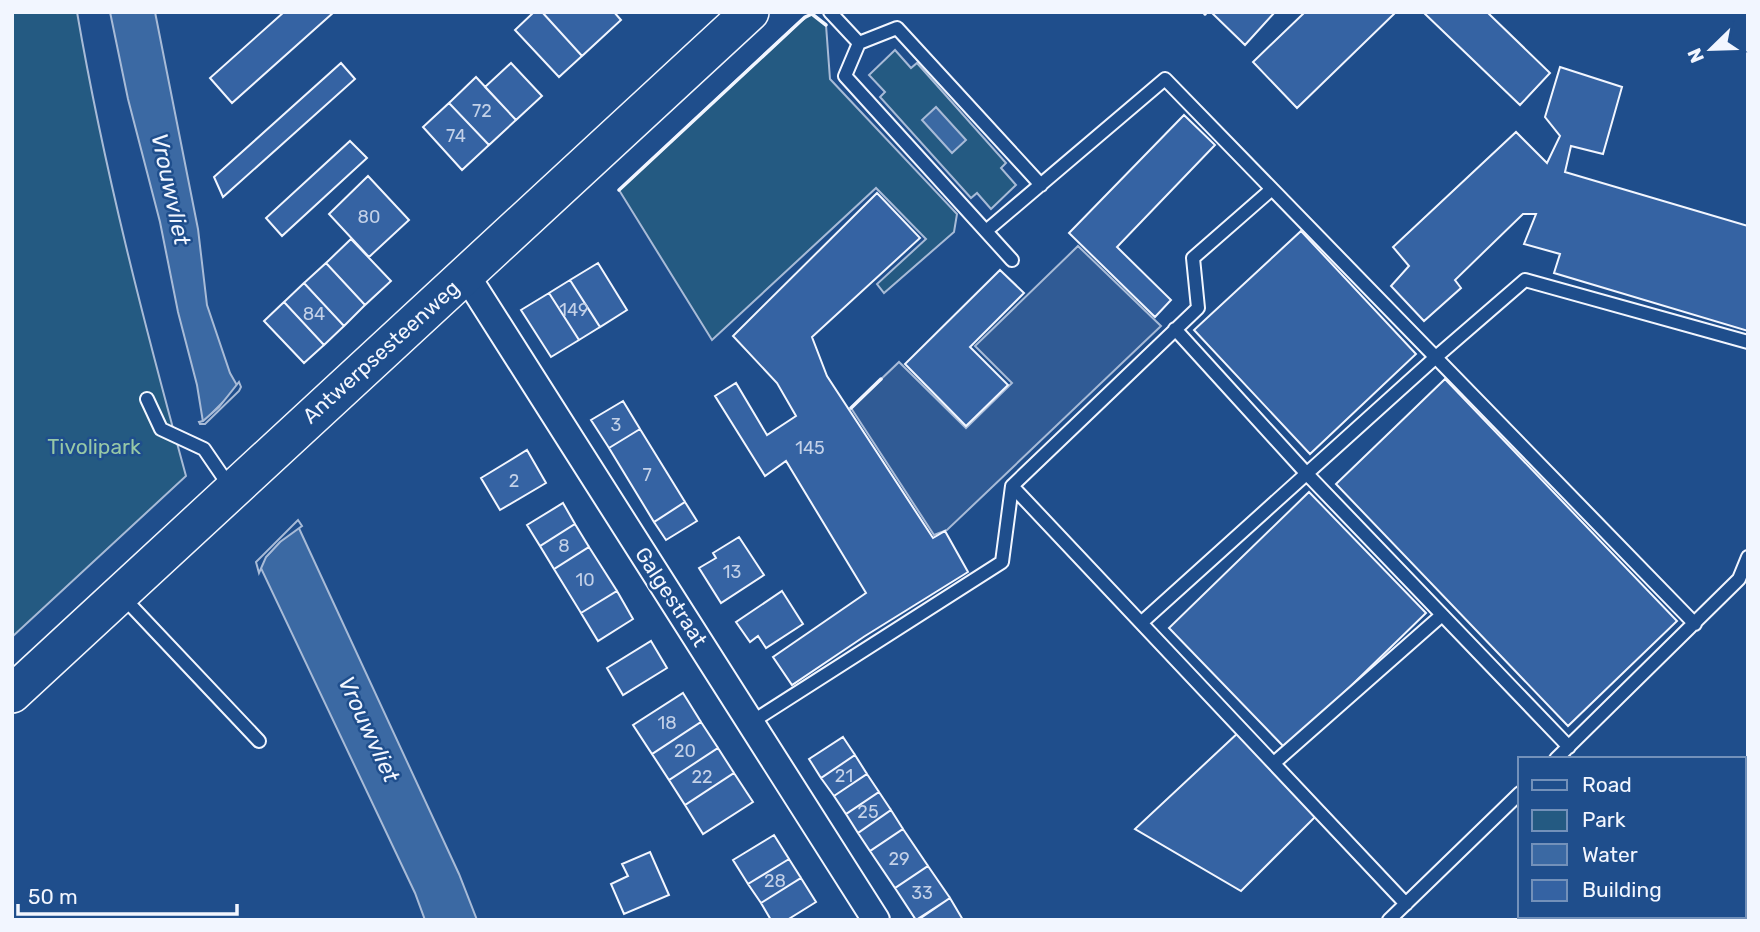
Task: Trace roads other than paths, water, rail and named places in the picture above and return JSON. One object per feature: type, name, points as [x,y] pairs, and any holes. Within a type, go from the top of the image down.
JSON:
[{"type":"main road","name":"Antwerpsesteenweg","points":[[12,694],[750,12]]},
{"type":"street","name":"Galgestraat","points":[[466,275],[876,920]]},
{"type":"lane","points":[[831,12],[859,43]]},
{"type":"lane","points":[[1012,260],[845,76],[859,43],[897,28],[1041,184]]},
{"type":"lane","points":[[986,231],[1165,79],[1695,624]]},
{"type":"lane","points":[[750,723],[1002,562],[1012,486],[1198,308],[1193,258],[1272,189]]},
{"type":"lane","points":[[1141,623],[1525,280],[1748,342]]},
{"type":"lane","points":[[1175,329],[1307,474],[1569,747]]},
{"type":"lane","points":[[147,399],[161,429],[205,449],[232,490]]},
{"type":"lane","points":[[1012,486],[1406,904]]},
{"type":"lane","points":[[1558,757],[1738,579],[1748,557]]},
{"type":"lane","points":[[120,593],[259,741]]},
{"type":"lane","points":[[1274,763],[1442,615]]},
{"type":"lane","points":[[1388,920],[1518,795]]},
{"type":"water","name":"Vrouwvliet","points":[[110,12],[155,12],[198,229],[207,305],[230,373],[238,387],[203,422],[197,385],[178,312],[160,222],[128,99]]},
{"type":"water","points":[[936,107],[966,140],[952,153],[922,120]]},
{"type":"water","name":"Vrouwvliet","points":[[297,524],[459,874],[477,920],[425,920],[415,893],[259,564]]},
{"type":"park label","name":"Tivolipark","points":[[94,447]]}]
